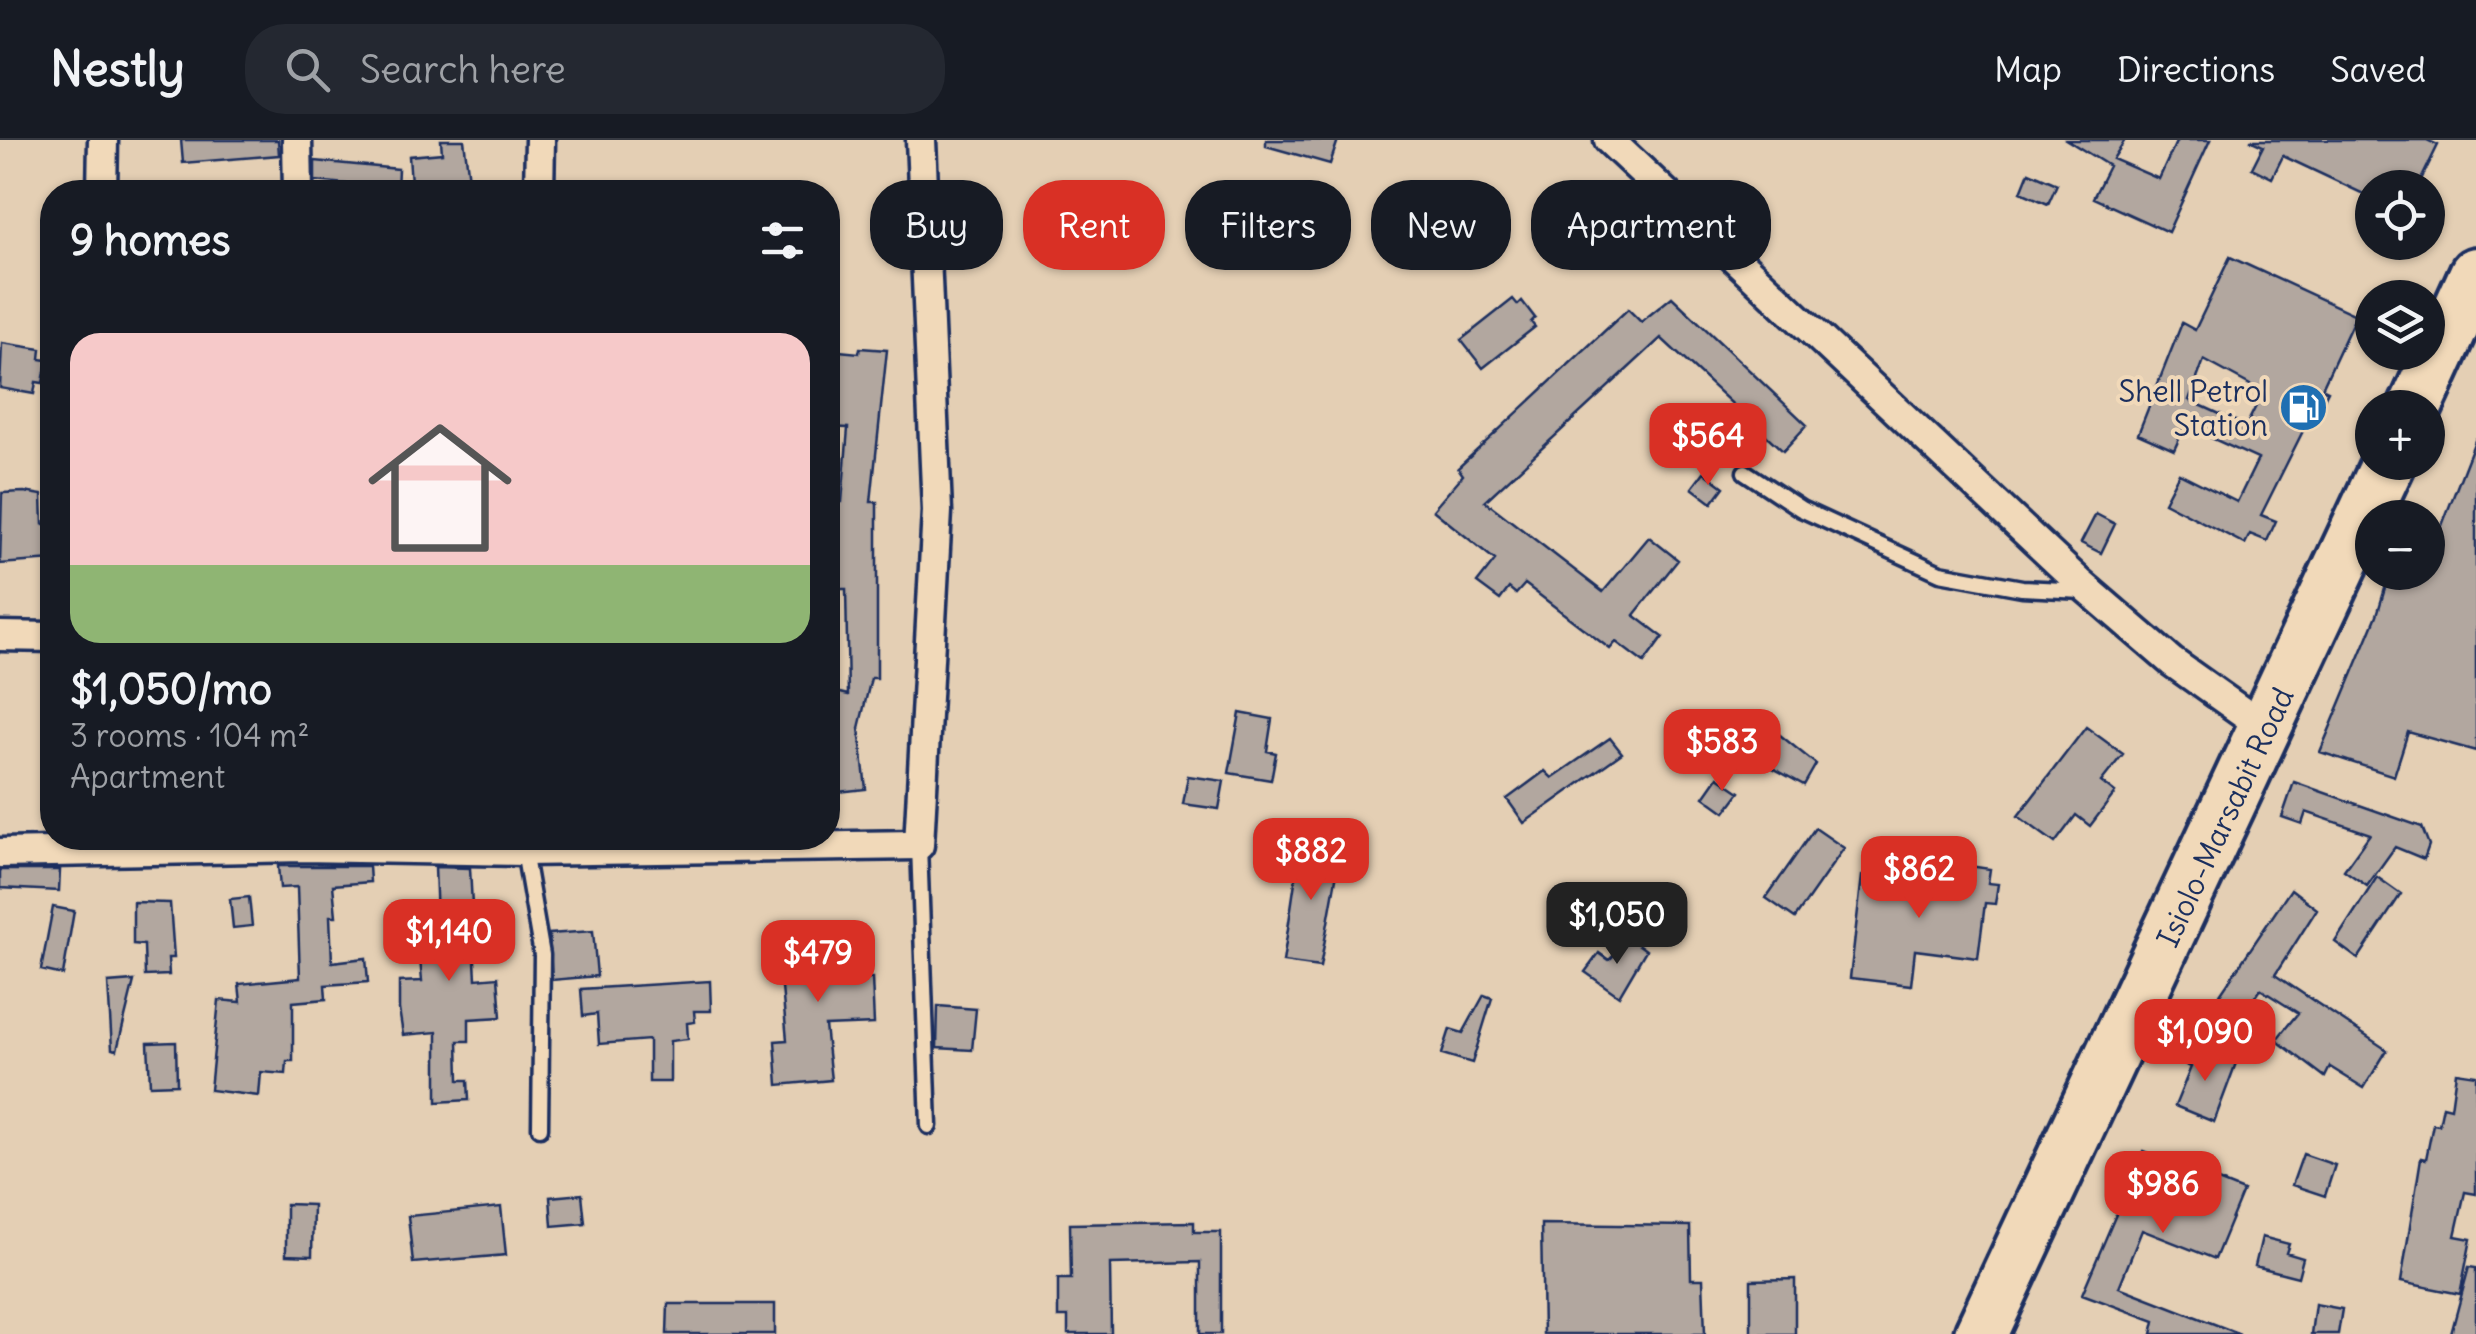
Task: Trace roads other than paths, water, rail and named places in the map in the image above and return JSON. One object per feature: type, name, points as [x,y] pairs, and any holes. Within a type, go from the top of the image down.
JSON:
[{"type":"highway","points":[[2423,390],[2476,274]]},
{"type":"highway","name":"Isiolo-Marsabit Road","points":[[1981,1334],[2381,480]]},
{"type":"street","points":[[102,180],[104,140]]},
{"type":"street","points":[[297,140],[298,180]]},
{"type":"street","points":[[540,140],[540,180]]},
{"type":"street","points":[[840,845],[919,845],[937,511],[921,140]]},
{"type":"street","points":[[1608,140],[2089,591],[2172,662],[2265,728]]},
{"type":"street","points":[[0,636],[40,637]]},
{"type":"street","points":[[0,853],[40,849]]},
{"type":"lane","points":[[1745,472],[1801,509],[1940,574],[2022,588],[2089,591]]},
{"type":"lane","points":[[919,845],[929,1126]]},
{"type":"lane","points":[[525,850],[542,955],[540,1128]]},
{"type":"place","name":"Shell Petrol Station","points":[[2303,408]]}]
